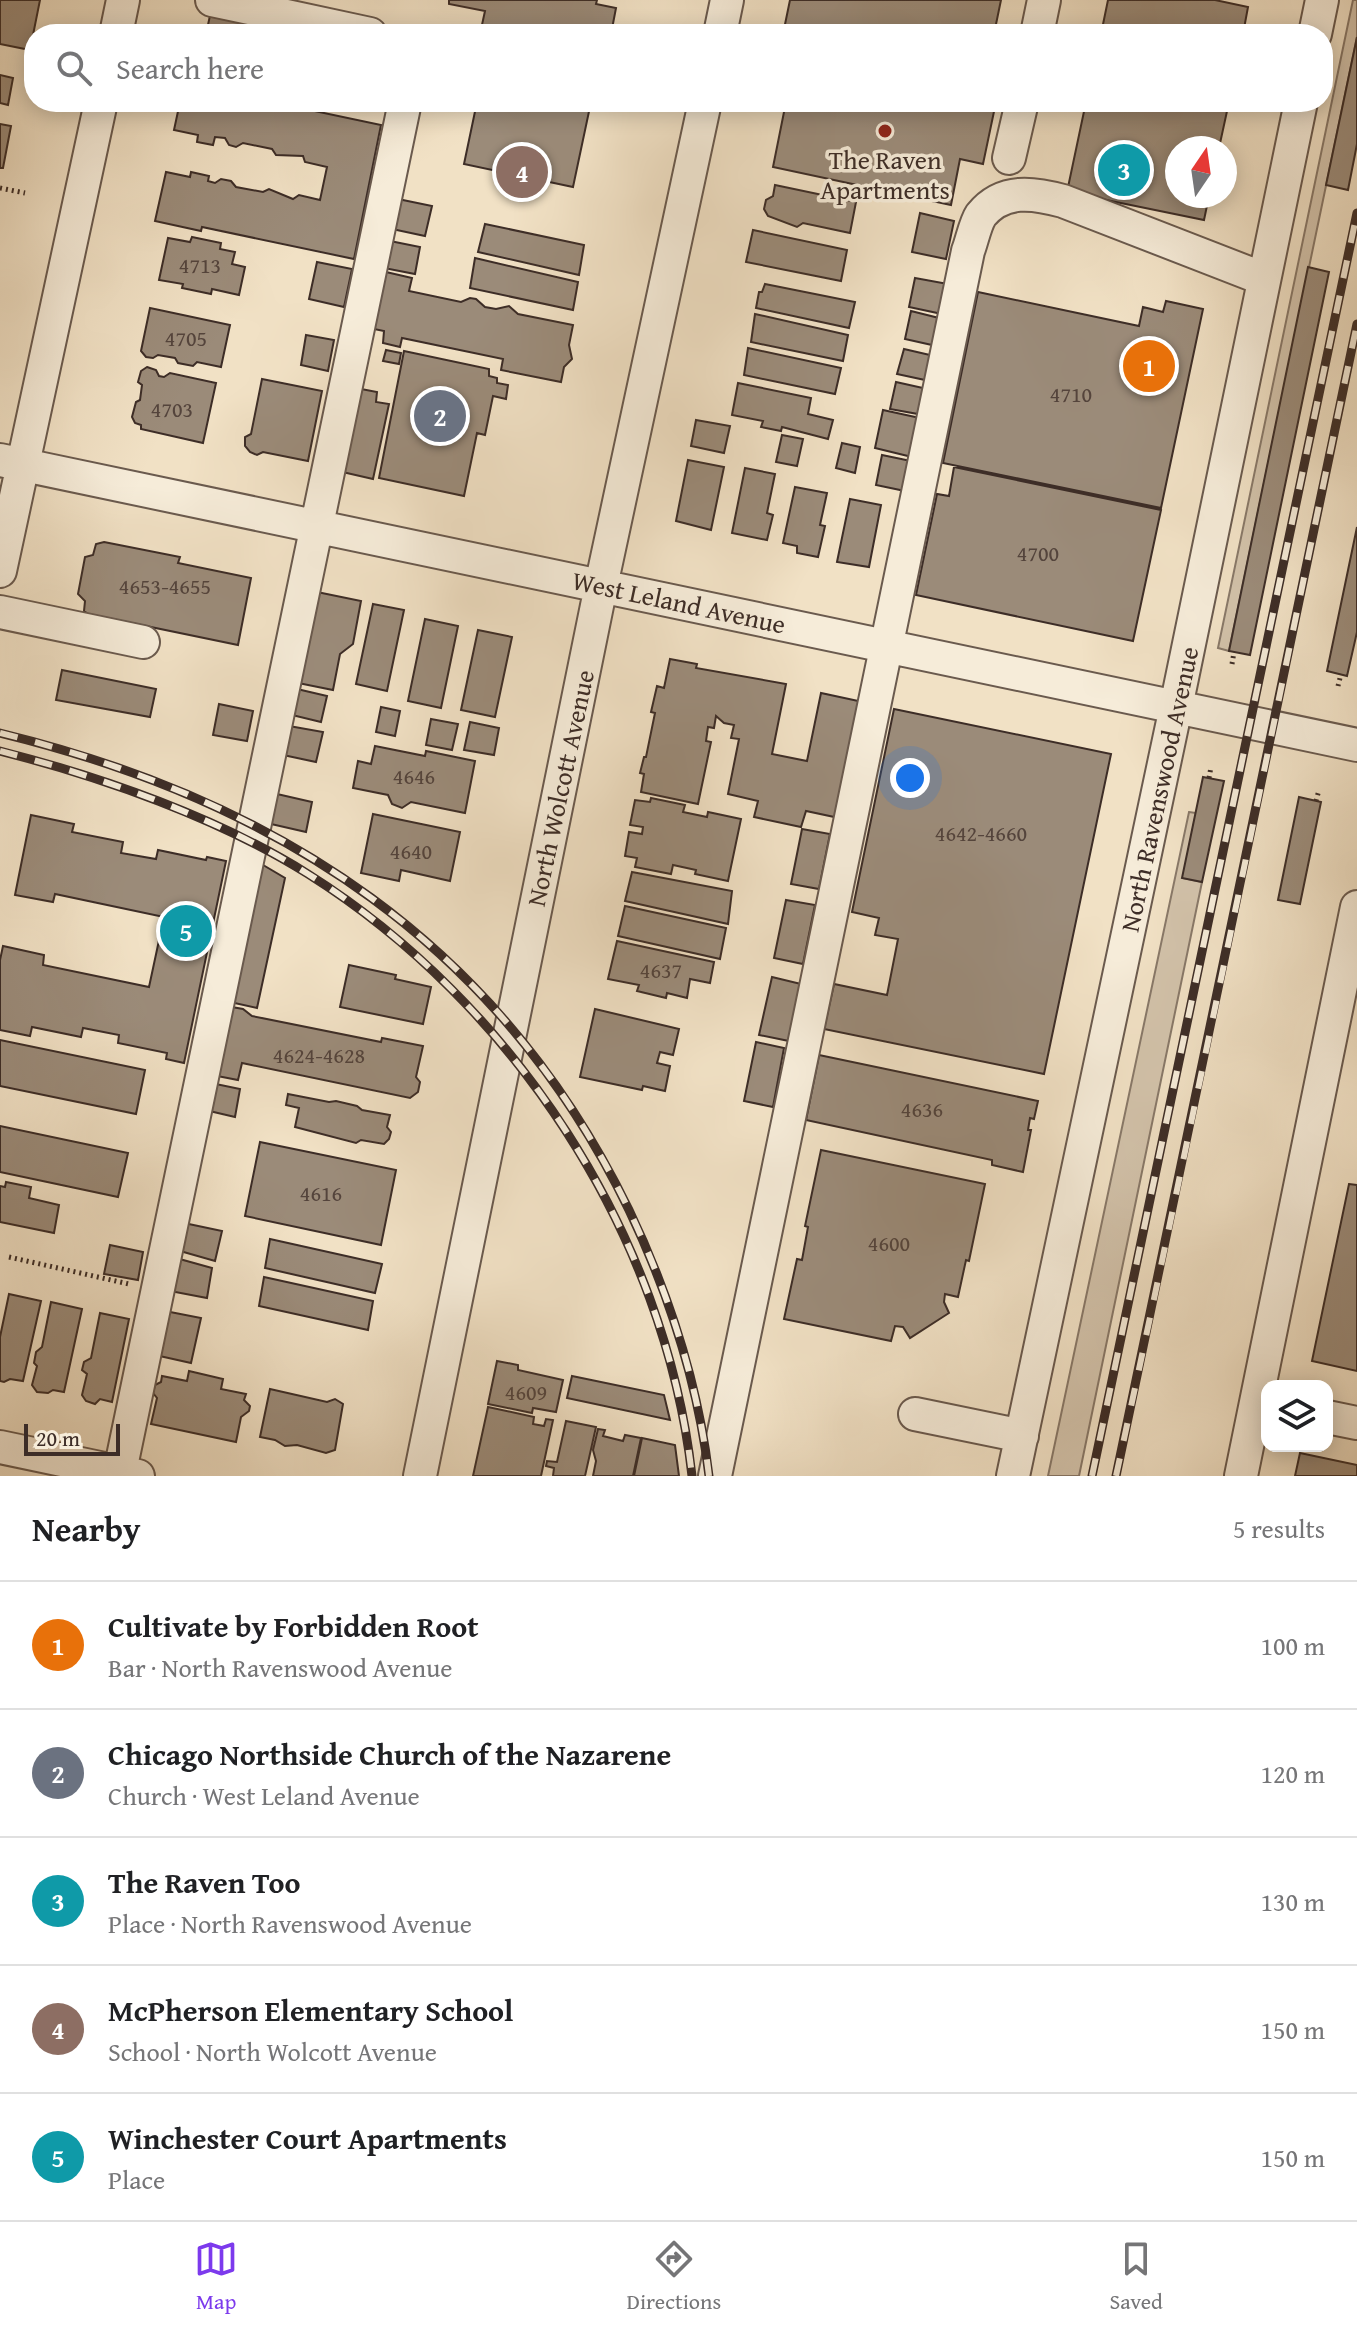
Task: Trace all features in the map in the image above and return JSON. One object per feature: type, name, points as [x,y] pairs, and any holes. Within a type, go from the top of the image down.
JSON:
[{"type":"street","points":[[118,24],[123,0]]},
{"type":"street","points":[[212,0],[324,24]]},
{"type":"street","points":[[722,24],[727,0]]},
{"type":"street","points":[[1039,24],[1044,0]]},
{"type":"street","points":[[1317,24],[1322,0]]},
{"type":"street","points":[[0,571],[11,462],[98,112]]},
{"type":"street","points":[[0,1447],[125,1475],[158,1290],[403,112]]},
{"type":"street","name":"North Wolcott Avenue","points":[[420,1476],[601,586],[703,112]]},
{"type":"street","points":[[1009,158],[1020,112]]},
{"type":"street","name":"North Ravenswood Avenue","points":[[1013,1476],[1299,112]]},
{"type":"street","points":[[715,1476],[968,251],[981,216],[1007,197],[1035,193],[1264,279]]},
{"type":"street","name":"West Leland Avenue","points":[[11,462],[1357,745]]},
{"type":"street","points":[[0,612],[143,642]]},
{"type":"street","points":[[1265,1380],[1357,907]]},
{"type":"street","points":[[1241,1476],[1261,1403]]},
{"type":"street","points":[[915,1414],[1022,1436]]},
{"type":"street","points":[[1333,1418],[1357,1423]]},
{"type":"path","points":[[0,188],[25,193]]},
{"type":"path","points":[[1232,664],[1234,652]]},
{"type":"path","points":[[1338,686],[1341,674]]},
{"type":"path","points":[[1209,778],[1211,767]]},
{"type":"path","points":[[1316,801],[1319,790]]},
{"type":"path","points":[[9,1257],[158,1290]]},
{"type":"shaded area","points":[[1353,0],[1357,0],[1357,37],[1229,651],[1218,648],[1330,112],[1333,112],[1333,96]]},
{"type":"shaded area","points":[[1189,812],[1196,813],[1183,878],[1202,882],[1079,1476],[1048,1476]]},
{"type":"building","points":[[0,0],[40,0],[35,24],[24,24],[24,49],[0,44]]},
{"type":"building","points":[[449,0],[597,0],[596,4],[616,8],[613,24],[482,24],[485,11],[449,4]]},
{"type":"building","points":[[790,0],[1001,0],[996,24],[785,24]]},
{"type":"building","points":[[1108,0],[1215,0],[1248,7],[1245,24],[1103,24]]},
{"type":"building","points":[[211,11],[271,24],[208,24]]},
{"type":"building","points":[[1357,37],[1357,144],[1348,190],[1326,185]]},
{"type":"building","points":[[0,75],[13,78],[8,105],[0,103]]},
{"type":"building","points":[[178,112],[319,112],[381,125],[354,259],[202,227],[201,231],[155,221],[166,172],[190,177],[191,172],[209,176],[208,181],[215,183],[221,179],[231,181],[236,187],[263,192],[269,189],[293,199],[299,195],[320,200],[327,167],[305,162],[303,156],[276,155],[272,149],[243,143],[236,147],[229,145],[225,138],[215,137],[213,145],[197,142],[198,135],[174,130]]},
{"type":"building","points":[[475,112],[589,112],[573,187],[464,164]]},
{"type":"building","name":"The Raven Apartments","points":[[784,112],[994,112],[983,164],[960,159],[951,205],[773,167]]},
{"type":"building","points":[[1084,112],[1227,112],[1222,136],[1165,136],[1165,208],[1206,208],[1204,220],[1067,192]]},
{"type":"building","points":[[0,124],[11,126],[3,168],[0,168]]},
{"type":"building","points":[[775,185],[856,202],[850,233],[803,223],[797,227],[768,216],[764,209],[766,200],[773,196]]},
{"type":"building","points":[[398,199],[432,206],[425,236],[392,229]]},
{"type":"building","points":[[920,213],[954,221],[946,259],[912,252]]},
{"type":"building","points":[[485,224],[584,245],[579,275],[478,252]]},
{"type":"building","points":[[753,230],[847,250],[841,281],[746,262]]},
{"type":"building","points":[[192,237],[221,243],[220,249],[235,252],[232,264],[245,267],[239,295],[212,289],[211,294],[159,280],[168,238],[190,242]]},
{"type":"building","points":[[390,241],[420,247],[415,274],[384,268]]},
{"type":"building","points":[[475,258],[578,282],[573,310],[470,288]]},
{"type":"building","points":[[317,262],[352,269],[344,307],[309,299]]},
{"type":"building","points":[[1308,267],[1329,272],[1250,655],[1229,651]]},
{"type":"building","points":[[386,272],[412,278],[409,291],[461,302],[476,299],[485,307],[496,309],[509,306],[518,314],[573,325],[569,345],[572,359],[564,367],[561,382],[501,370],[503,359],[402,338],[400,347],[383,343],[384,331],[374,329]]},
{"type":"building","points":[[915,278],[948,284],[942,314],[909,307]]},
{"type":"building","points":[[765,284],[855,302],[849,328],[756,308],[759,292]]},
{"type":"building","points":[[978,292],[1139,326],[1143,307],[1163,312],[1166,301],[1203,309],[1161,508],[943,463]]},
{"type":"building","points":[[150,308],[230,325],[221,367],[197,362],[193,366],[158,355],[146,357],[141,351]]},
{"type":"building","points":[[911,311],[939,318],[932,345],[905,339]]},
{"type":"building","points":[[755,314],[848,335],[843,361],[751,342]]},
{"type":"building","points":[[306,335],[334,340],[328,371],[301,365]]},
{"type":"building","points":[[748,348],[841,368],[835,394],[744,375]]},
{"type":"building","points":[[904,349],[930,355],[925,380],[897,374]]},
{"type":"building","points":[[386,350],[401,353],[399,364],[383,361]]},
{"type":"building","points":[[404,351],[489,369],[489,376],[497,378],[497,383],[508,385],[506,399],[493,396],[485,435],[477,433],[464,496],[379,478]]},
{"type":"building","points":[[147,367],[156,370],[159,376],[170,373],[216,383],[203,443],[141,429],[141,425],[135,423],[132,417],[136,402],[140,400],[142,385],[138,382],[141,371]]},
{"type":"building","points":[[262,379],[322,391],[308,461],[263,452],[257,455],[245,446],[245,437],[251,434]]},
{"type":"building","points":[[896,382],[923,388],[918,414],[890,409]]},
{"type":"building","points":[[738,383],[811,398],[808,414],[833,420],[828,439],[782,427],[781,431],[761,427],[763,421],[732,415]]},
{"type":"building","points":[[356,388],[377,392],[376,402],[389,404],[373,479],[338,471]]},
{"type":"building","points":[[883,410],[920,418],[912,457],[875,448]]},
{"type":"building","points":[[696,420],[730,426],[724,453],[691,446]]},
{"type":"building","points":[[782,435],[803,439],[797,466],[776,462]]},
{"type":"building","points":[[842,443],[860,447],[855,473],[836,468]]},
{"type":"building","points":[[882,455],[911,461],[905,491],[876,485]]},
{"type":"building","points":[[688,460],[724,467],[711,530],[676,521]]},
{"type":"building","points":[[954,467],[1161,510],[1133,641],[916,595],[937,494],[949,496]]},
{"type":"building","points":[[745,468],[775,474],[767,513],[773,515],[767,540],[732,533]]},
{"type":"building","points":[[795,487],[827,493],[820,525],[825,526],[818,557],[797,553],[797,546],[783,543]]},
{"type":"building","points":[[850,499],[881,505],[869,567],[837,562]]},
{"type":"building","points":[[1357,527],[1357,632],[1347,676],[1327,671]]},
{"type":"building","points":[[104,542],[180,557],[178,563],[251,578],[238,645],[84,611],[85,601],[78,594],[85,557],[93,555],[96,544]]},
{"type":"building","points":[[317,592],[361,601],[353,644],[340,654],[333,690],[298,683]]},
{"type":"building","points":[[373,604],[404,610],[387,691],[356,684]]},
{"type":"building","points":[[425,619],[458,626],[441,708],[408,701]]},
{"type":"building","points":[[478,630],[512,637],[495,717],[461,710]]},
{"type":"building","points":[[670,659],[697,664],[696,668],[786,684],[772,754],[807,761],[821,693],[863,702],[839,818],[806,811],[801,827],[754,817],[758,801],[728,794],[739,739],[731,738],[734,725],[724,723],[716,716],[714,728],[708,727],[706,741],[711,742],[698,804],[641,792],[644,774],[640,773],[655,713],[651,712],[657,686],[664,688]]},
{"type":"building","points":[[62,670],[156,689],[150,717],[56,700]]},
{"type":"building","points":[[297,689],[327,696],[321,722],[292,715]]},
{"type":"building","points":[[219,704],[253,711],[247,741],[213,735]]},
{"type":"building","points":[[381,707],[400,711],[395,736],[376,732]]},
{"type":"building","points":[[894,709],[1111,754],[1044,1074],[824,1029],[834,984],[887,995],[898,939],[875,935],[879,918],[852,912]]},
{"type":"building","points":[[431,719],[458,724],[452,750],[426,745]]},
{"type":"building","points":[[470,722],[499,728],[494,755],[464,750]]},
{"type":"building","points":[[289,726],[323,732],[316,762],[283,755]]},
{"type":"building","points":[[375,746],[425,756],[426,751],[475,761],[465,813],[411,802],[402,808],[392,804],[388,795],[353,788],[358,761],[371,764]]},
{"type":"building","points":[[1203,777],[1224,781],[1202,882],[1182,878]]},
{"type":"building","points":[[277,794],[312,802],[306,832],[271,824]]},
{"type":"building","points":[[1299,797],[1321,802],[1300,904],[1278,900]]},
{"type":"building","points":[[651,798],[685,805],[683,812],[707,817],[708,812],[741,819],[728,881],[695,874],[696,870],[673,865],[671,874],[635,867],[637,858],[625,856],[629,832],[642,834],[643,827],[630,825],[635,800],[650,802]]},
{"type":"building","points":[[373,814],[460,832],[450,881],[401,870],[399,881],[361,873]]},
{"type":"building","points":[[31,815],[74,824],[72,832],[123,842],[121,853],[156,859],[158,850],[226,861],[184,1063],[166,1059],[167,1053],[118,1043],[119,1035],[83,1028],[81,1037],[32,1027],[30,1036],[0,1030],[0,960],[3,946],[44,955],[43,965],[149,987],[164,917],[55,894],[53,902],[15,895]]},
{"type":"building","points":[[802,829],[830,834],[819,889],[791,884]]},
{"type":"building","points":[[258,862],[285,878],[257,1008],[230,1002]]},
{"type":"building","points":[[632,872],[732,891],[728,924],[625,901]]},
{"type":"building","points":[[786,900],[815,905],[803,964],[774,958]]},
{"type":"building","points":[[625,906],[726,928],[720,959],[618,936]]},
{"type":"building","points":[[617,941],[714,962],[710,983],[690,979],[687,998],[667,993],[666,998],[637,991],[639,985],[608,979]]},
{"type":"building","points":[[349,965],[396,975],[395,979],[431,987],[423,1024],[340,1007]]},
{"type":"building","points":[[772,977],[801,984],[789,1041],[759,1035]]},
{"type":"building","points":[[226,1006],[243,1009],[252,1016],[381,1042],[382,1038],[423,1046],[416,1077],[420,1082],[418,1092],[410,1098],[242,1063],[238,1080],[212,1075]]},
{"type":"building","points":[[595,1009],[679,1029],[673,1055],[660,1052],[657,1063],[670,1066],[665,1091],[643,1086],[642,1090],[580,1077]]},
{"type":"building","points":[[0,1040],[145,1070],[136,1114],[0,1086]]},
{"type":"building","points":[[756,1042],[784,1048],[773,1107],[744,1101]]},
{"type":"building","points":[[819,1055],[1038,1101],[1034,1119],[1030,1118],[1028,1130],[1031,1130],[1023,1172],[992,1165],[992,1160],[806,1120]]},
{"type":"building","points":[[211,1083],[240,1089],[235,1117],[205,1110]]},
{"type":"building","points":[[288,1094],[336,1101],[390,1115],[387,1127],[391,1132],[389,1139],[384,1144],[361,1140],[356,1143],[295,1127],[299,1108],[286,1105]]},
{"type":"building","points":[[0,1126],[128,1153],[118,1197],[0,1172]]},
{"type":"building","points":[[260,1142],[396,1170],[381,1245],[245,1216]]},
{"type":"building","points":[[821,1150],[985,1184],[958,1297],[945,1294],[944,1302],[949,1313],[910,1338],[903,1327],[895,1326],[891,1341],[784,1319],[797,1259],[802,1260],[808,1227],[805,1226]]},
{"type":"building","points":[[6,1182],[31,1187],[29,1198],[59,1205],[54,1233],[0,1222],[0,1186],[5,1187]]},
{"type":"building","points":[[1349,1184],[1357,1185],[1357,1371],[1312,1361]]},
{"type":"building","points":[[184,1223],[222,1231],[215,1261],[180,1251]]},
{"type":"building","points":[[270,1239],[382,1264],[375,1293],[265,1268]]},
{"type":"building","points":[[110,1245],[143,1252],[138,1280],[104,1274]]},
{"type":"building","points":[[176,1258],[212,1268],[207,1298],[170,1291]]},
{"type":"building","points":[[264,1277],[373,1301],[368,1330],[259,1306]]},
{"type":"building","points":[[9,1294],[41,1301],[23,1381],[10,1379],[4,1382],[0,1381],[0,1337]]},
{"type":"building","points":[[51,1302],[82,1309],[64,1392],[37,1392],[32,1385],[37,1366],[34,1363],[36,1352],[42,1347]]},
{"type":"building","points":[[165,1311],[201,1318],[191,1363],[155,1355]]},
{"type":"building","points":[[100,1313],[129,1319],[112,1402],[100,1399],[95,1404],[86,1401],[82,1395],[87,1374],[82,1370],[84,1362],[91,1358]]},
{"type":"building","points":[[497,1361],[518,1365],[518,1370],[563,1380],[556,1412],[533,1408],[532,1413],[488,1404]]},
{"type":"building","points":[[189,1371],[223,1379],[221,1389],[246,1394],[244,1400],[250,1406],[249,1411],[241,1417],[236,1442],[151,1424],[157,1398],[153,1393],[155,1385],[161,1382],[162,1376],[187,1381]]},
{"type":"building","points":[[572,1376],[664,1395],[670,1420],[567,1398]]},
{"type":"building","points":[[270,1389],[327,1402],[335,1399],[343,1404],[335,1450],[326,1453],[297,1445],[285,1446],[260,1437]]},
{"type":"building","points":[[488,1407],[534,1417],[533,1424],[544,1426],[546,1419],[553,1420],[541,1476],[473,1476]]},
{"type":"building","points":[[566,1421],[596,1427],[585,1476],[553,1476],[554,1468],[546,1466],[547,1461],[557,1462]]},
{"type":"building","points":[[598,1429],[605,1430],[603,1436],[623,1441],[625,1435],[641,1438],[633,1476],[593,1476],[596,1461],[593,1450]]},
{"type":"building","points":[[642,1438],[675,1445],[679,1476],[634,1476]]},
{"type":"building","points":[[1300,1453],[1357,1465],[1357,1476],[1295,1476]]},
{"type":"railway","points":[[1092,1476],[1357,213]]},
{"type":"railway","points":[[1116,1476],[1357,324]]},
{"type":"railway","points":[[0,733],[102,762],[198,799],[288,844],[372,898],[448,961],[516,1034],[577,1116],[629,1210],[657,1274],[680,1340],[697,1407],[709,1476]]},
{"type":"railway","points":[[0,751],[79,773],[159,801],[237,835],[308,874],[382,927],[451,988],[512,1057],[567,1132],[613,1213],[649,1298],[676,1386],[692,1476]]},
{"type":"place","name":"The Raven Apartments","points":[[885,131]]},
{"type":"place","name":"The Raven Too","points":[[1124,170]]},
{"type":"place","name":"McPherson Elementary School","points":[[522,172]]},
{"type":"place","name":"Cultivate by Forbidden Root","points":[[1149,366]]},
{"type":"place","name":"Chicago Northside Church of the Nazarene","points":[[440,416]]},
{"type":"place","name":"Winchester Court Apartments","points":[[186,931]]}]
